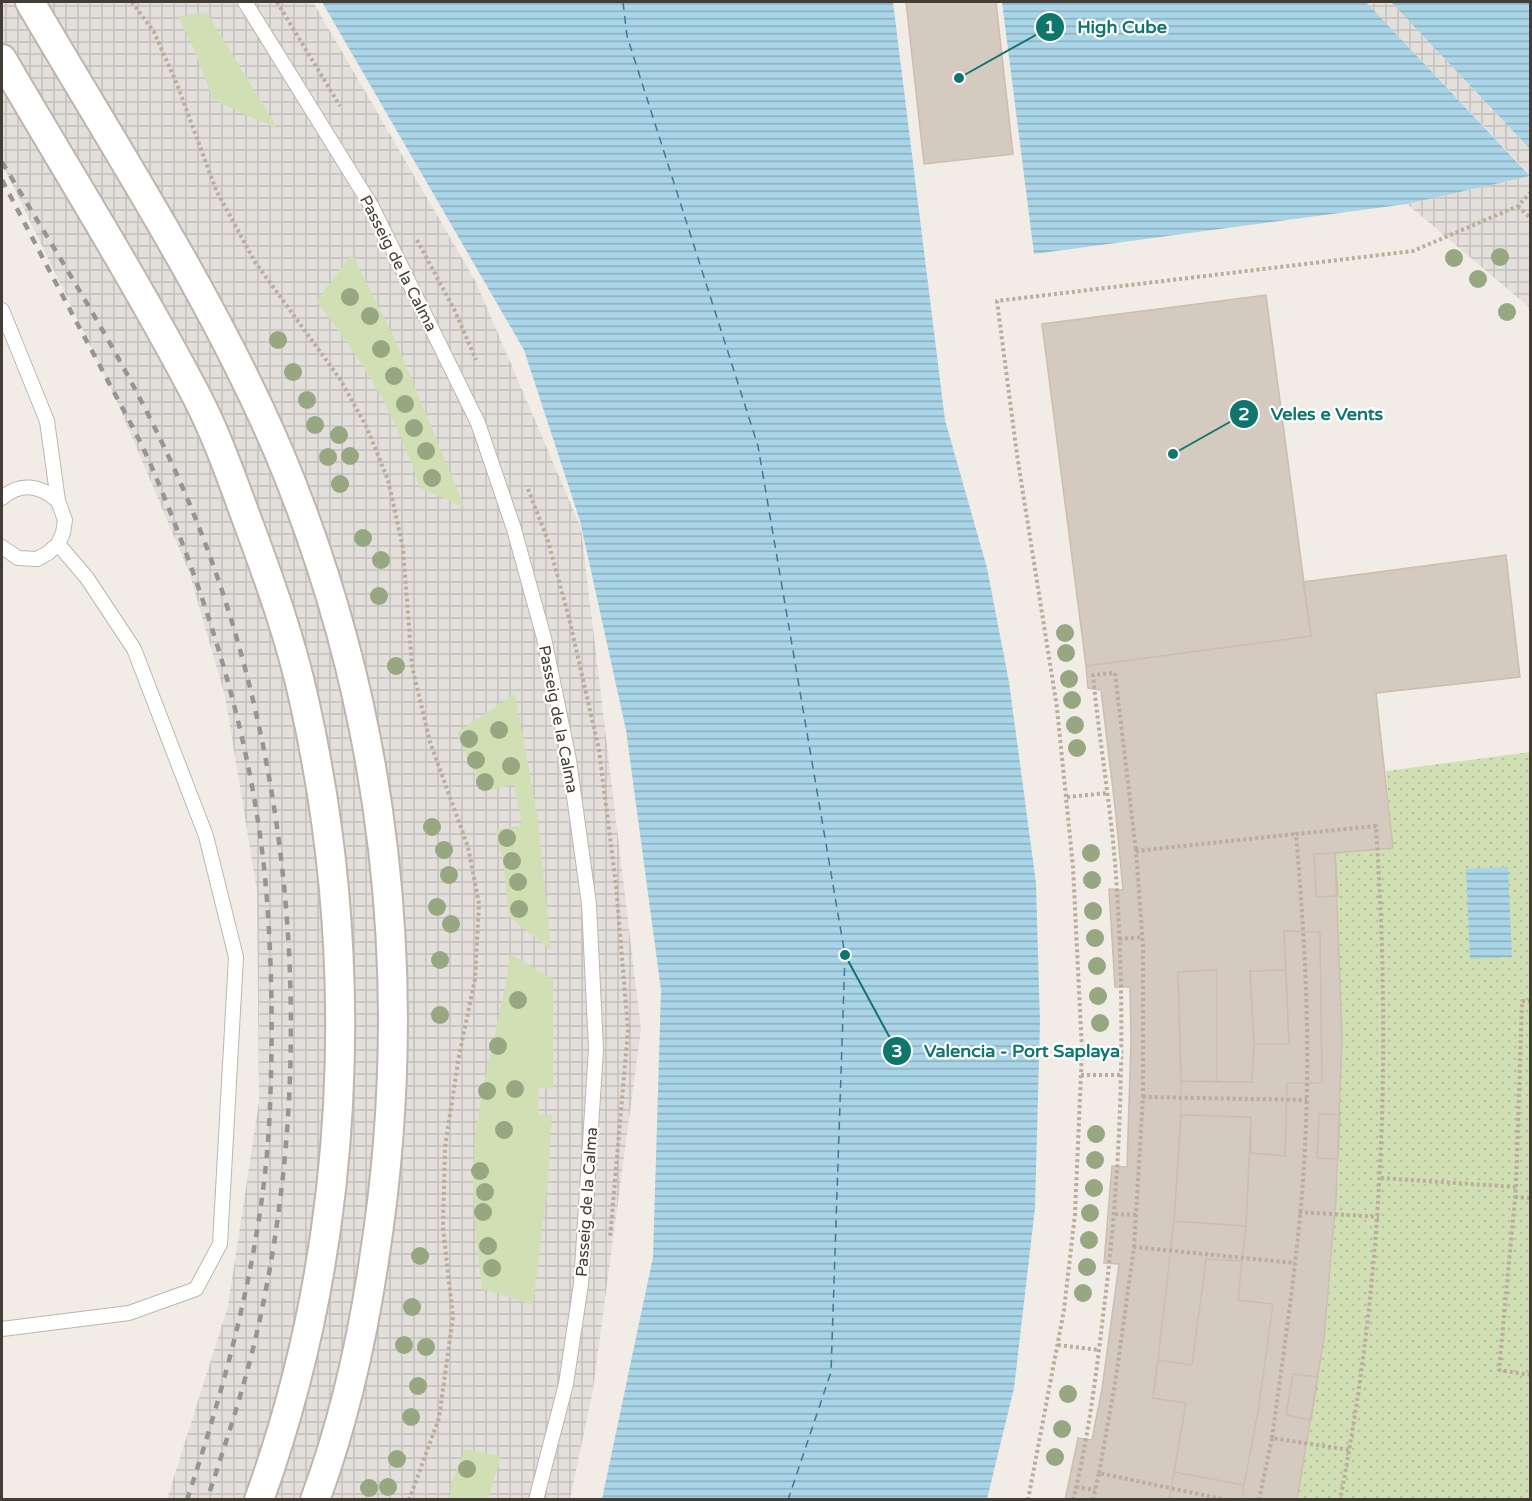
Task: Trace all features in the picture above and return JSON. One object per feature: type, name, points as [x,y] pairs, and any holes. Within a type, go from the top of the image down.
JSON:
[{"type":"street","points":[[30,2],[190,276],[248,384],[280,456],[324,573],[356,686],[380,810],[390,904],[395,1048],[386,1189],[364,1326],[332,1454],[315,1500]]},
{"type":"street","points":[[2,59],[198,399],[232,479],[274,592],[304,698],[326,816],[338,929],[341,1037],[333,1181],[312,1315],[282,1437],[259,1500]]},
{"type":"lane","name":"Passeig de la Calma","points":[[246,2],[372,207],[478,423],[514,529],[544,638],[570,760],[589,904],[596,1049],[580,1284],[566,1384],[536,1500]]},
{"type":"lane","points":[[2,309],[47,421],[58,501],[64,520],[63,533],[58,544],[37,559],[18,558],[2,547]]},
{"type":"lane","points":[[2,498],[9,492],[30,487],[48,492],[58,501]]},
{"type":"lane","points":[[2,1329],[129,1313],[196,1289],[220,1244],[236,957],[206,836],[134,649],[93,586],[58,544]]},
{"type":"path","points":[[277,2],[344,112]]},
{"type":"path","points":[[1028,1500],[1058,1345],[1074,1214],[1081,1075],[1075,900],[1057,708],[1017,455],[997,301],[1413,251],[1518,206],[1530,193]]},
{"type":"path","points":[[1518,206],[1530,218]]},
{"type":"path","points":[[416,238],[455,310],[478,365]]},
{"type":"path","points":[[526,485],[548,541],[599,750],[616,885],[628,1030],[609,1242]]},
{"type":"path","points":[[1073,1500],[1099,1350],[1115,1214],[1121,1075],[1119,939],[1108,793],[1093,675],[1115,673],[1136,851],[1142,937],[1143,1097],[1134,1247],[1116,1378],[1093,1500]]},
{"type":"path","points":[[1066,797],[1108,793]]},
{"type":"path","points":[[1136,851],[1376,826],[1384,1012],[1379,1217],[1362,1374],[1340,1500]]},
{"type":"path","points":[[1259,1500],[1272,1438],[1295,1263],[1307,1100],[1306,963],[1296,834]]},
{"type":"path","points":[[1119,939],[1142,937]]},
{"type":"path","points":[[1530,1001],[1522,1001],[1516,1187],[1499,1370],[1530,1375]]},
{"type":"path","points":[[1081,1075],[1121,1075]]},
{"type":"path","points":[[1143,1097],[1307,1100]]},
{"type":"path","points":[[1381,1179],[1516,1187]]},
{"type":"path","points":[[1515,1197],[1530,1198]]},
{"type":"path","points":[[1299,1212],[1379,1217]]},
{"type":"path","points":[[1115,1214],[1137,1215]]},
{"type":"path","points":[[1134,1247],[1295,1263]]},
{"type":"path","points":[[1058,1345],[1099,1350]]},
{"type":"path","points":[[1272,1438],[1350,1450]]},
{"type":"path","points":[[1099,1473],[1227,1500]]},
{"type":"path","points":[[1076,1487],[1095,1490]]},
{"type":"shaded area","points":[[2,2],[313,2],[476,282],[581,528],[641,1029],[593,1390],[570,1499],[167,1499],[228,1306],[259,1101],[257,891],[225,696],[189,572],[115,397],[2,163]]},
{"type":"shaded area","points":[[1366,2],[1391,2],[1530,149],[1530,175]]},
{"type":"shaded area","points":[[1530,176],[1530,308],[1407,204]]},
{"type":"green space","points":[[207,13],[278,129],[213,100],[195,51],[178,16]]},
{"type":"green space","points":[[352,254],[394,337],[465,508],[420,488],[400,435],[377,389],[350,346],[316,301]]},
{"type":"green space","points":[[515,694],[538,819],[551,950],[509,917],[503,860],[495,830],[522,825],[514,784],[482,792],[457,732]]},
{"type":"green space","points":[[1530,752],[1530,1499],[1297,1500],[1325,1322],[1337,1186],[1341,1020],[1335,853],[1393,848],[1386,771]]},
{"type":"green space","points":[[510,954],[553,979],[553,1089],[539,1088],[538,1114],[552,1115],[548,1181],[533,1305],[482,1289],[474,1212],[475,1139]]},
{"type":"green space","points":[[465,1449],[501,1456],[488,1499],[450,1499],[451,1483]]},
{"type":"water","points":[[322,2],[893,2],[945,420],[987,568],[1009,682],[1036,883],[1040,1023],[1035,1208],[1014,1388],[987,1499],[602,1499],[653,1257],[661,990],[626,730],[580,521],[524,350]]},
{"type":"water","points":[[1002,2],[1366,2],[1530,176],[1407,204],[1034,254]]},
{"type":"water","points":[[1391,2],[1530,2],[1530,149]]},
{"type":"water","points":[[1508,867],[1512,957],[1470,959],[1466,869]]},
{"type":"building","points":[[906,2],[996,2],[1013,154],[924,164]]},
{"type":"building","points":[[1266,295],[1311,636],[1086,666],[1042,324]]},
{"type":"building","points":[[1506,555],[1520,677],[1376,693],[1393,848],[1335,853],[1342,1036],[1336,1200],[1324,1338],[1297,1500],[1065,1500],[1078,1438],[1092,1440],[1102,1389],[1119,1264],[1104,1263],[1112,1166],[1127,1167],[1131,1040],[1130,987],[1115,987],[1109,889],[1123,890],[1101,690],[1088,688],[1086,666],[1311,636],[1303,582]]},
{"type":"building","points":[[1335,853],[1338,896],[1316,897],[1314,854]]},
{"type":"building","points":[[1284,931],[1320,932],[1322,1083],[1287,1083],[1285,1156],[1251,1153],[1251,1117],[1181,1115],[1181,1081],[1252,1082],[1254,1044],[1289,1044]]},
{"type":"building","points":[[1217,970],[1217,1082],[1181,1081],[1178,972]]},
{"type":"building","points":[[1286,970],[1289,1044],[1254,1044],[1250,971]]},
{"type":"building","points":[[1319,1114],[1340,1115],[1338,1159],[1317,1158]]},
{"type":"building","points":[[1181,1115],[1251,1117],[1246,1226],[1174,1221]]},
{"type":"building","points":[[1174,1221],[1246,1226],[1242,1261],[1206,1259],[1192,1365],[1158,1360]]},
{"type":"building","points":[[1206,1259],[1242,1261],[1238,1300],[1273,1304],[1258,1412],[1244,1485],[1174,1472],[1186,1403],[1153,1398],[1158,1360],[1192,1365]]},
{"type":"building","points":[[1293,1374],[1318,1377],[1311,1420],[1286,1415]]},
{"type":"building","points":[[1174,1472],[1244,1485],[1242,1500],[1169,1500]]},
{"type":"ferry route","points":[[623,2],[627,36],[758,446],[845,955],[831,1372],[788,1500]]},
{"type":"railway","points":[[2,162],[129,377],[166,451],[209,553],[243,659],[267,768],[283,880],[290,992],[289,1104],[278,1215],[259,1323],[242,1390],[207,1500]]},
{"type":"railway","points":[[2,180],[138,438],[190,563],[237,718],[258,824],[265,877],[271,991],[271,1077],[267,1156],[253,1256],[242,1306],[217,1404],[187,1500]]},
{"type":"place","name":"High Cube","points":[[959,78]]},
{"type":"place","name":"Veles e Vents","points":[[1173,454]]},
{"type":"place","name":"Valencia - Port Saplaya","points":[[845,955]]}]
